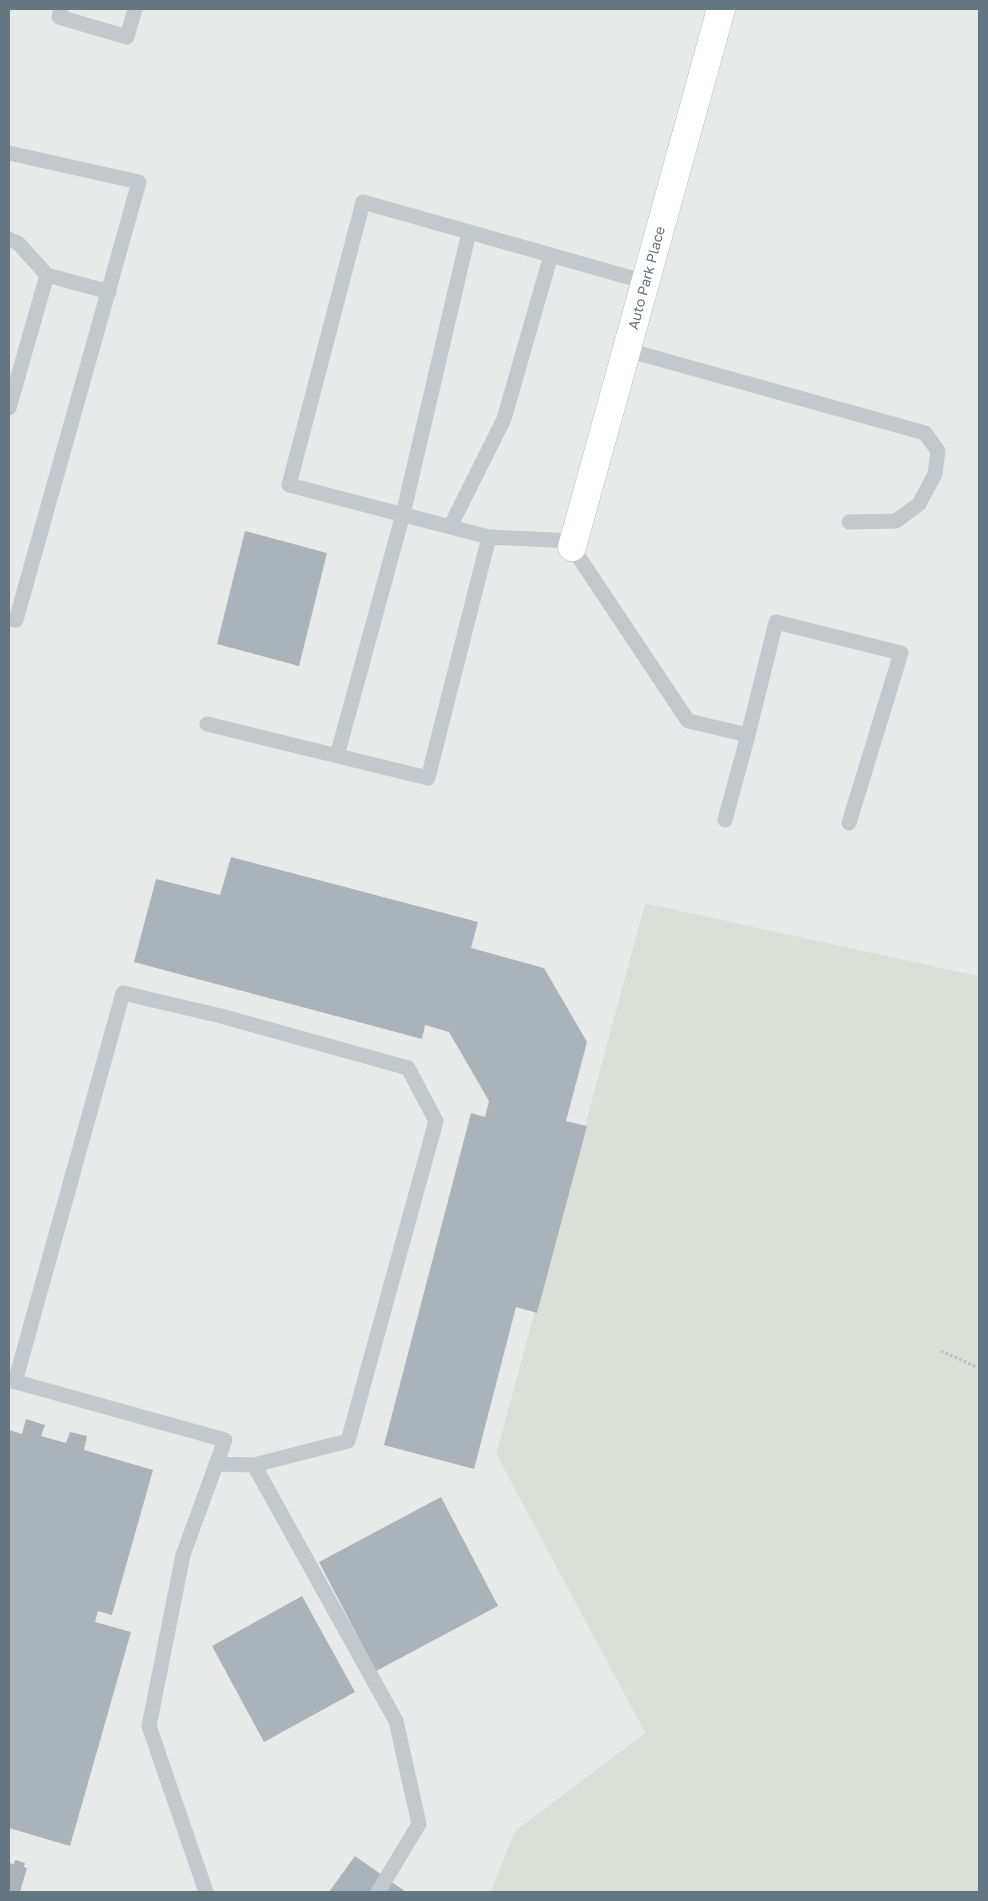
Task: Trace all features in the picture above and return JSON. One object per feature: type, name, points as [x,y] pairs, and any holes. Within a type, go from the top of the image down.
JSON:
[{"type":"street","name":"Auto Park Place","points":[[573,544],[721,9]]},
{"type":"lane","points":[[61,9],[59,17],[127,37],[135,9]]},
{"type":"lane","points":[[9,153],[139,182],[16,620],[9,618]]},
{"type":"lane","points":[[646,282],[363,202],[289,485],[490,537],[573,544],[688,721],[748,736]]},
{"type":"lane","points":[[336,756],[403,514],[469,232]]},
{"type":"lane","points":[[9,239],[18,243],[47,275],[109,292]]},
{"type":"lane","points":[[450,527],[504,420],[551,255]]},
{"type":"lane","points":[[9,408],[47,275]]},
{"type":"lane","points":[[627,350],[925,433],[938,451],[935,474],[919,504],[896,521],[849,522]]},
{"type":"lane","points":[[207,724],[428,778],[490,537]]},
{"type":"lane","points":[[725,820],[776,622],[901,653],[850,823]]},
{"type":"lane","points":[[206,1892],[149,1726],[183,1555],[216,1464],[225,1440],[12,1381],[123,993],[221,1016],[408,1068],[436,1121],[348,1441],[254,1465],[216,1464]]},
{"type":"lane","points":[[254,1465],[396,1721],[419,1824],[378,1892]]},
{"type":"path","points":[[941,1351],[979,1368]]},
{"type":"shaded area","points":[[9,9],[979,9],[979,976],[645,903],[496,1454],[645,1733],[515,1831],[490,1892],[9,1892]]},
{"type":"shaded area","points":[[645,903],[979,976],[979,1892],[490,1892],[515,1831],[645,1733],[496,1454]]},
{"type":"building","points":[[245,531],[327,553],[299,666],[217,644]]},
{"type":"building","points":[[231,857],[478,922],[471,948],[544,968],[587,1042],[566,1121],[587,1126],[537,1313],[516,1307],[474,1469],[384,1445],[471,1113],[485,1117],[489,1101],[449,1032],[425,1025],[422,1039],[134,962],[156,879],[220,895]]},
{"type":"building","points":[[26,1419],[45,1425],[41,1436],[66,1443],[70,1432],[87,1436],[84,1450],[153,1470],[112,1615],[98,1611],[95,1622],[131,1632],[70,1846],[9,1828],[9,1430],[22,1434]]},
{"type":"building","points":[[441,1497],[498,1606],[376,1671],[319,1562]]},
{"type":"building","points":[[302,1596],[355,1692],[264,1742],[212,1646]]},
{"type":"building","points":[[355,1856],[406,1892],[329,1892]]},
{"type":"building","points":[[15,1860],[25,1863],[24,1867],[27,1868],[20,1892],[9,1892],[9,1863],[14,1864]]}]
